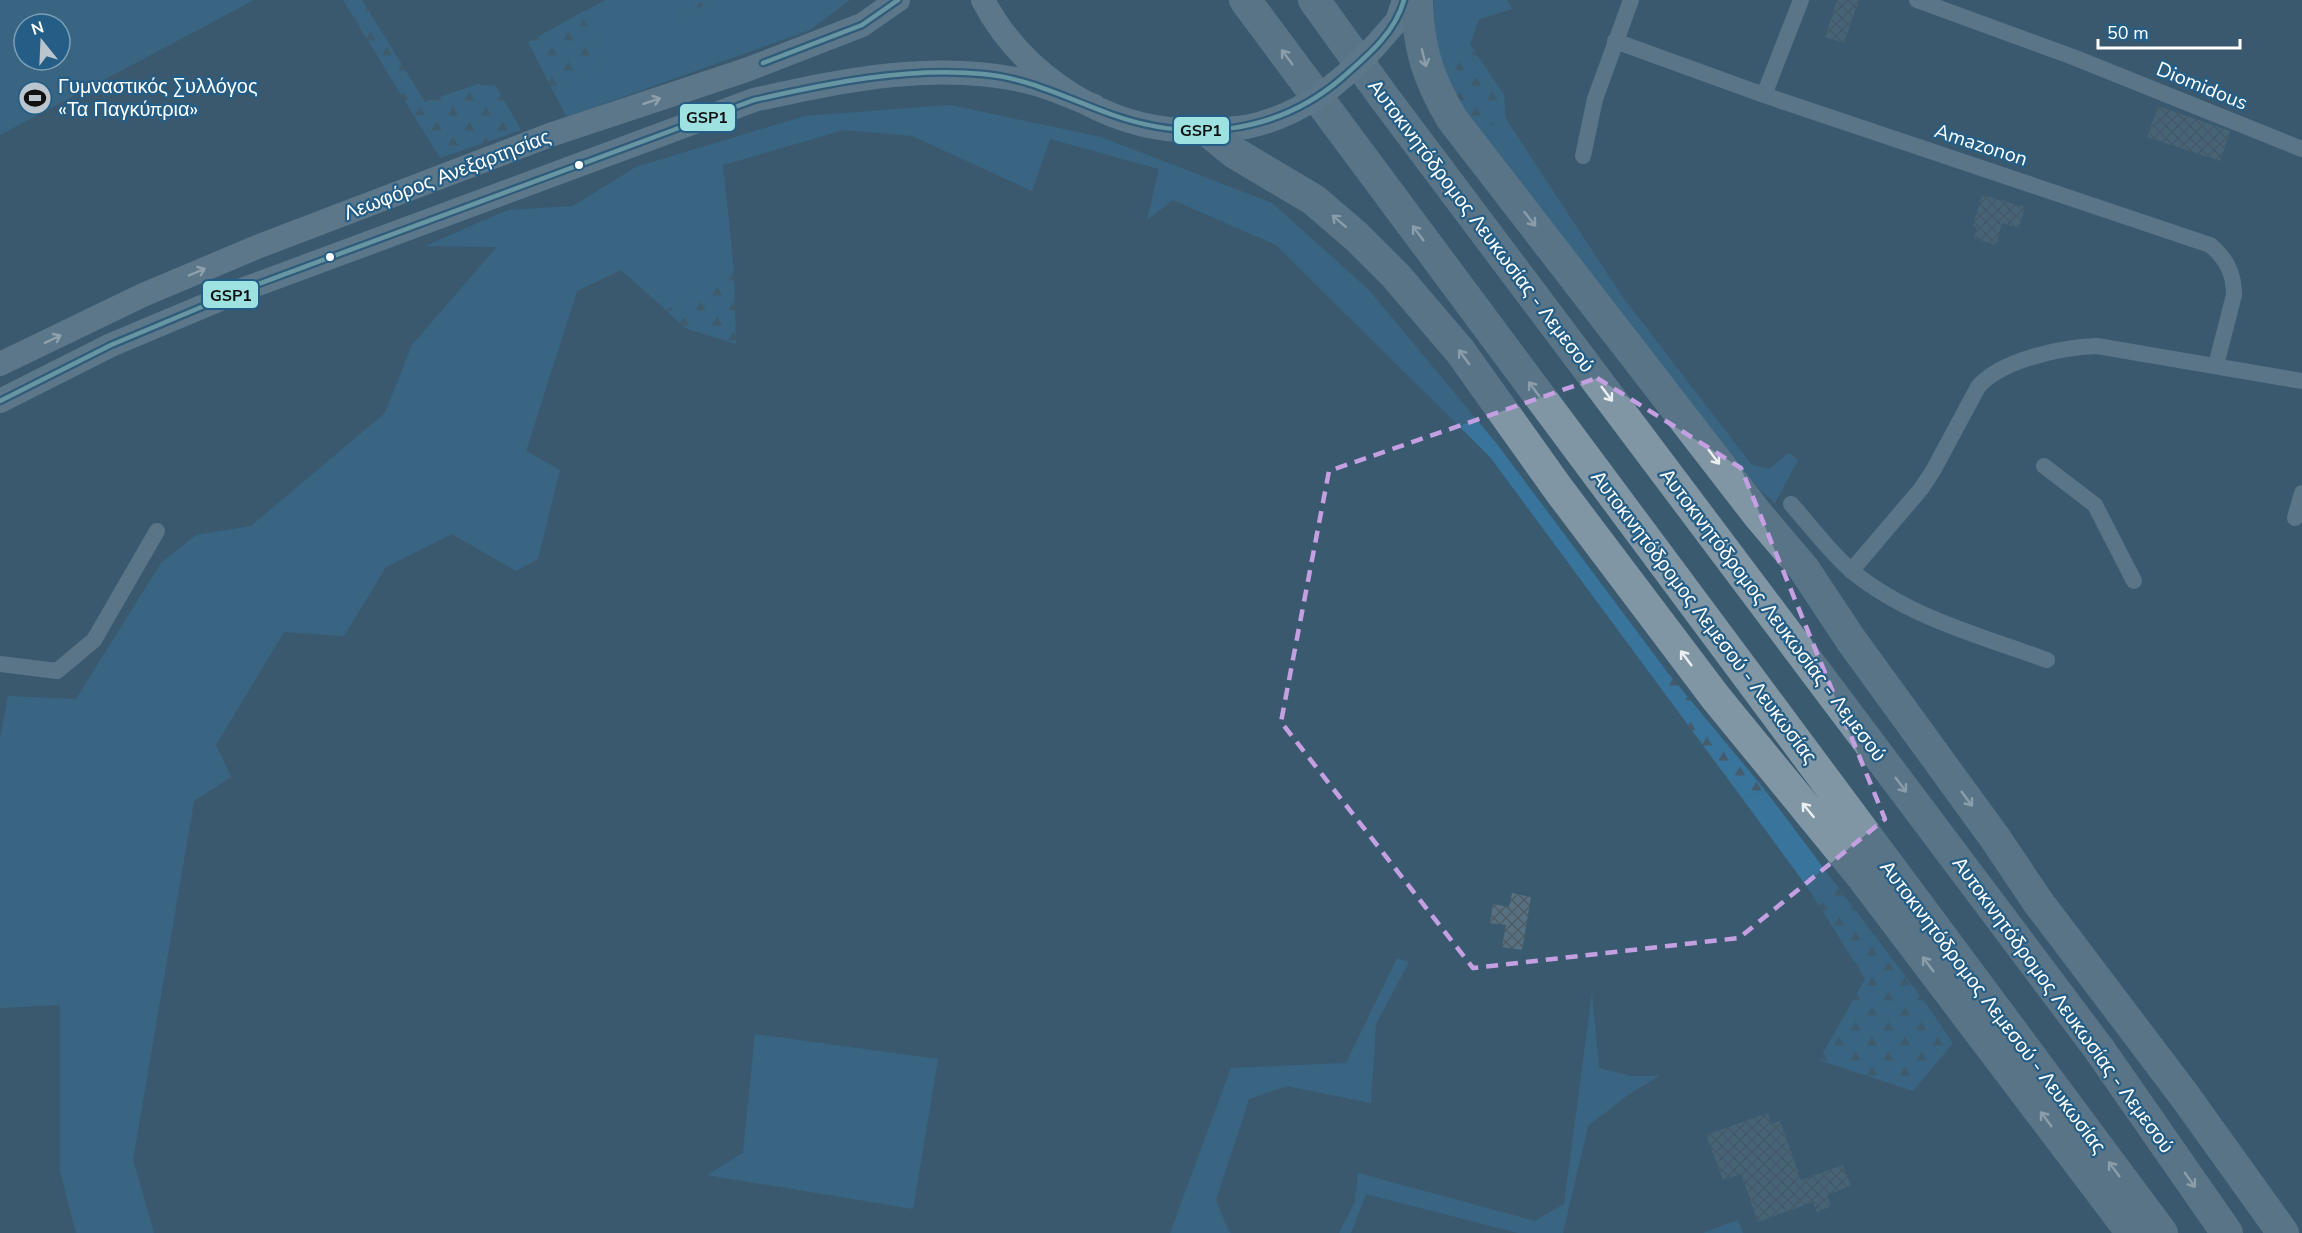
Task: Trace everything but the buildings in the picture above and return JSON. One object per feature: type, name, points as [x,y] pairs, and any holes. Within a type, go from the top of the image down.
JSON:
[{"type":"highway","name":"Αυτοκινητόδρομος Λεμεσού - Λευκωσίας","points":[[1245,0],[2162,1233]]},
{"type":"highway","name":"Αυτοκινητόδρομος Λευκωσίας - Λεμεσού","points":[[1314,0],[1397,115],[2099,1049],[2227,1233]]},
{"type":"highway","points":[[1417,0],[1422,51],[1428,75],[1452,119],[1759,516],[1804,569],[1851,640],[1995,838],[2038,902],[2184,1095],[2283,1233]]},
{"type":"highway","points":[[1208,131],[1235,153],[1314,200],[1357,237],[1460,351],[1558,490],[1716,698],[1860,874],[2132,1233]]},
{"type":"highway","points":[[1759,516],[1918,769],[2038,936],[2265,1233]]},
{"type":"highway","points":[[2038,936],[2099,1049]]},
{"type":"main road","name":"Λεωφόρος Ανεξαρτησίας","points":[[0,364],[144,295],[257,247],[550,135],[746,70],[862,25],[898,0]]},
{"type":"main road","points":[[982,0],[992,17],[1026,59],[1067,93],[1113,115],[1167,129],[1208,131],[1272,122],[1320,97],[1375,46],[1396,21],[1404,0]]},
{"type":"main road","name":"Λεωφόρος Ανεξαρτησίας","points":[[0,400],[111,345],[242,290],[754,100],[835,82],[931,72],[985,74],[1030,82],[1094,106]]},
{"type":"street","points":[[1583,156],[1592,108],[1631,0]]},
{"type":"street","points":[[1764,95],[1801,0]]},
{"type":"street","name":"Diomidous","points":[[1917,0],[2073,57],[2302,149]]},
{"type":"street","name":"Amazonon","points":[[1615,41],[1764,95],[2211,245],[2227,262],[2234,284],[2234,295],[2216,365]]},
{"type":"street","points":[[1851,571],[1921,489],[1978,387],[1991,375],[2043,355],[2080,347],[2116,347],[2302,381]]},
{"type":"street","points":[[2044,466],[2095,505],[2134,581]]},
{"type":"street","points":[[2295,518],[2302,494]]},
{"type":"street","points":[[1791,504],[1851,571],[1895,602],[2047,660]]},
{"type":"street","points":[[0,664],[57,671],[94,640],[157,531]]},
{"type":"highlighted area","points":[[1597,378],[1741,468],[1885,819],[1739,938],[1473,968],[1281,722],[1329,471]]},
{"type":"green space","name":"Γυμναστικός Συλλόγος «Τα Παγκύπρια»","points":[[0,0],[254,0],[0,135]]},
{"type":"green space","points":[[343,0],[362,0],[425,102],[478,84],[496,86],[521,130],[440,158]]},
{"type":"green space","points":[[606,0],[672,0],[679,19],[712,0],[850,0],[810,30],[567,117],[553,91],[611,57],[579,14]]},
{"type":"green space","points":[[672,0],[712,0],[678,19]]},
{"type":"green space","points":[[1434,0],[1507,0],[1512,9],[1479,19],[1470,44],[1475,52],[1460,55],[1439,73],[1435,58]]},
{"type":"green space","points":[[579,14],[611,57],[553,91],[528,42]]},
{"type":"green space","points":[[1475,52],[1504,95],[1506,119],[1472,132],[1439,73],[1460,55]]},
{"type":"green space","points":[[950,105],[1101,137],[1272,203],[1369,290],[1497,444],[1668,673],[1654,679],[1490,457],[1276,245],[1173,200],[1147,220],[1159,169],[1050,139],[1032,191],[912,136],[844,130],[723,165],[734,271],[666,310],[621,270],[577,291],[526,451],[560,470],[538,559],[516,571],[452,534],[386,567],[344,636],[284,632],[216,745],[231,777],[194,801],[133,1160],[154,1233],[76,1233],[60,1171],[60,1005],[0,1008],[0,739],[8,696],[76,699],[161,563],[196,535],[251,526],[385,413],[412,345],[497,247],[425,246],[508,210],[573,206],[636,167],[805,116]]},
{"type":"green space","points":[[1506,119],[1622,296],[1751,464],[1769,469],[1789,453],[1798,460],[1775,503],[1759,489],[1472,132]]},
{"type":"green space","points":[[734,271],[736,344],[685,328],[666,310]]},
{"type":"green space","points":[[1668,673],[1765,790],[1742,798],[1654,679]]},
{"type":"green space","points":[[1765,790],[1834,882],[1810,891],[1742,798]]},
{"type":"green space","points":[[1834,882],[1953,1043],[1913,1091],[1819,1060],[1865,979],[1810,891]]},
{"type":"green space","points":[[1397,958],[1409,962],[1376,1024],[1371,1103],[1287,1086],[1249,1099],[1216,1200],[1231,1233],[1170,1233],[1231,1068],[1346,1063]]},
{"type":"green space","points":[[1592,993],[1599,1068],[1631,1076],[1659,1076],[1629,1094],[1588,1126],[1563,1233],[1518,1233],[1366,1194],[1351,1233],[1339,1233],[1355,1202],[1358,1173],[1535,1221],[1564,1204]]},
{"type":"green space","points":[[755,1034],[938,1059],[913,1209],[707,1175],[743,1153]]},
{"type":"green space","points":[[1738,1220],[1743,1233],[1703,1233]]},
{"type":"transit line","name":"GSP1","points":[[763,63],[862,25],[898,0]]},
{"type":"transit line","name":"GSP1","points":[[0,401],[111,345],[242,290],[754,100],[839,82],[896,75],[954,72],[1000,76],[1017,80],[1143,124],[1173,129],[1233,128],[1291,111],[1318,96],[1343,77],[1380,43],[1394,23],[1404,0]]},
{"type":"place","name":"Γυμναστικός Συλλόγος «Τα Παγκύπρια»","points":[[35,98]]}]
